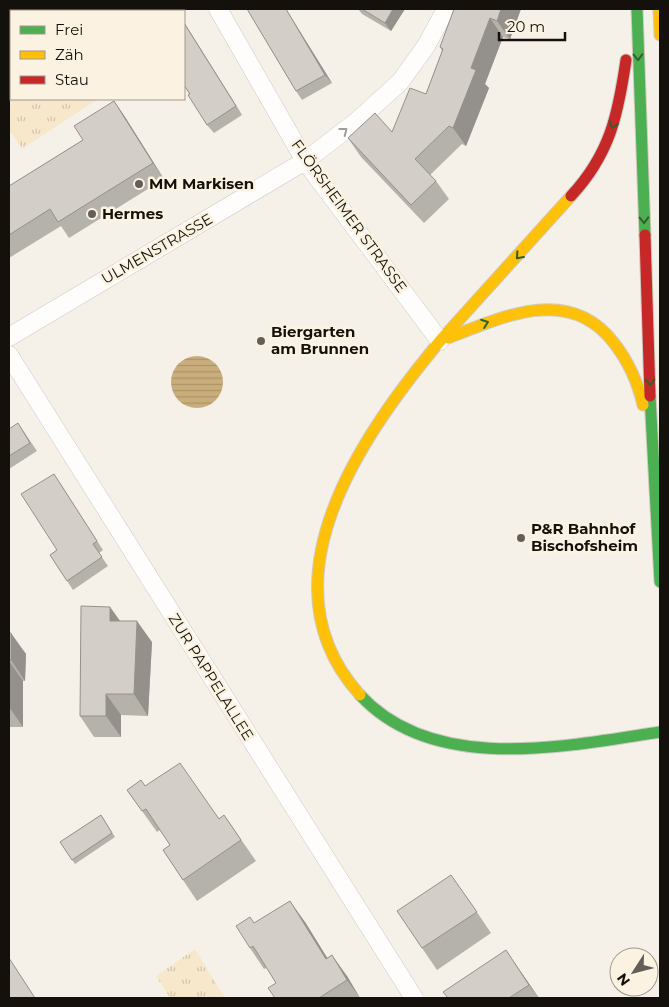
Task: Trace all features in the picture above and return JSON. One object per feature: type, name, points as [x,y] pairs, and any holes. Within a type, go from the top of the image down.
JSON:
[{"type":"main road","points":[[636,9],[619,108],[608,141],[590,176],[440,341],[400,391],[370,438],[334,503],[323,536],[316,587],[321,626],[327,645],[342,671],[360,695],[374,708],[408,729],[465,745],[509,750],[550,748],[660,732]]},
{"type":"main road","points":[[636,9],[653,472],[660,582]]},
{"type":"main road","points":[[659,9],[660,35]]},
{"type":"main road","points":[[440,341],[505,316],[545,308],[580,313],[596,322],[617,345],[629,366],[642,401],[653,472]]},
{"type":"street","name":"FLÖRSHEIMER STRASSE","points":[[218,9],[305,161],[440,341]]},
{"type":"street","name":"ULMENSTRASSE","points":[[9,337],[305,161],[356,122],[400,82],[426,46],[446,9]]},
{"type":"street","name":"ZUR PAPPELALLEE","points":[[9,355],[414,998]]},
{"type":"green space","points":[[9,9],[38,9],[10,10],[10,100],[96,100],[22,149],[9,129]]},
{"type":"green space","points":[[195,949],[225,998],[170,998],[156,976]]},
{"type":"shaded area","points":[[197,356],[207,358],[215,364],[221,372],[223,382],[221,392],[215,400],[207,406],[197,408],[187,406],[179,400],[173,392],[171,382],[173,372],[179,364],[187,358]]},
{"type":"building","points":[[139,9],[176,10],[140,10]]},
{"type":"building","points":[[247,9],[286,9],[325,75],[296,91]]},
{"type":"building","points":[[362,9],[393,9],[385,23]]},
{"type":"building","points":[[454,9],[501,9],[497,21],[490,18],[471,68],[476,70],[453,128],[449,126],[415,159],[436,181],[411,205],[348,138],[375,113],[392,132],[410,88],[426,94],[443,49],[440,47]]},
{"type":"building","points":[[185,25],[236,106],[207,125],[188,95],[190,94],[185,86]]},
{"type":"building","points":[[114,101],[153,163],[58,222],[50,209],[9,235],[9,186],[83,140],[74,126]]},
{"type":"building","points":[[18,423],[30,443],[9,456],[9,429]]},
{"type":"building","points":[[54,474],[97,541],[93,544],[102,557],[67,581],[50,555],[57,550],[21,494]]},
{"type":"building","points":[[81,606],[110,607],[110,621],[137,621],[134,694],[106,694],[106,716],[80,716]]},
{"type":"building","points":[[9,633],[11,633],[11,660],[9,660]]},
{"type":"building","points":[[180,763],[219,819],[224,815],[241,840],[183,880],[163,850],[170,845],[146,809],[142,811],[127,790],[141,780],[145,786]]},
{"type":"building","points":[[101,815],[112,833],[72,860],[60,842]]},
{"type":"building","points":[[451,875],[477,912],[422,948],[397,911]]},
{"type":"building","points":[[290,901],[326,959],[332,955],[347,980],[319,998],[275,998],[268,988],[276,983],[253,946],[250,948],[236,926],[250,917],[254,923]]},
{"type":"building","points":[[506,950],[529,985],[509,998],[448,998],[443,992]]},
{"type":"building","points":[[9,958],[35,998],[9,998]]},
{"type":"traffic: fast","points":[[637,9],[645,235]]},
{"type":"traffic: fast","points":[[650,396],[660,582]]},
{"type":"traffic: fast","points":[[360,695],[390,720],[425,736],[463,746],[502,749],[543,748],[660,732]]},
{"type":"traffic: slow","points":[[659,9],[660,35]]},
{"type":"traffic: slow","points":[[440,341],[571,196]]},
{"type":"traffic: slow","points":[[448,338],[491,321],[536,311],[557,310],[577,315],[597,325],[614,343],[632,372],[643,405]]},
{"type":"traffic: slow","points":[[360,695],[331,651],[318,605],[320,558],[332,511],[354,465],[380,420],[440,341]]},
{"type":"traffic: jam","points":[[571,196],[595,165],[610,133],[620,99],[626,60]]},
{"type":"traffic: jam","points":[[645,235],[650,396]]},
{"type":"place","name":"MM Markisen","points":[[139,184]]},
{"type":"place","name":"Hermes","points":[[92,214]]},
{"type":"place","name":"Biergarten am Brunnen","points":[[261,341]]},
{"type":"place","name":"P&R Bahnhof Bischofsheim","points":[[521,538]]}]
